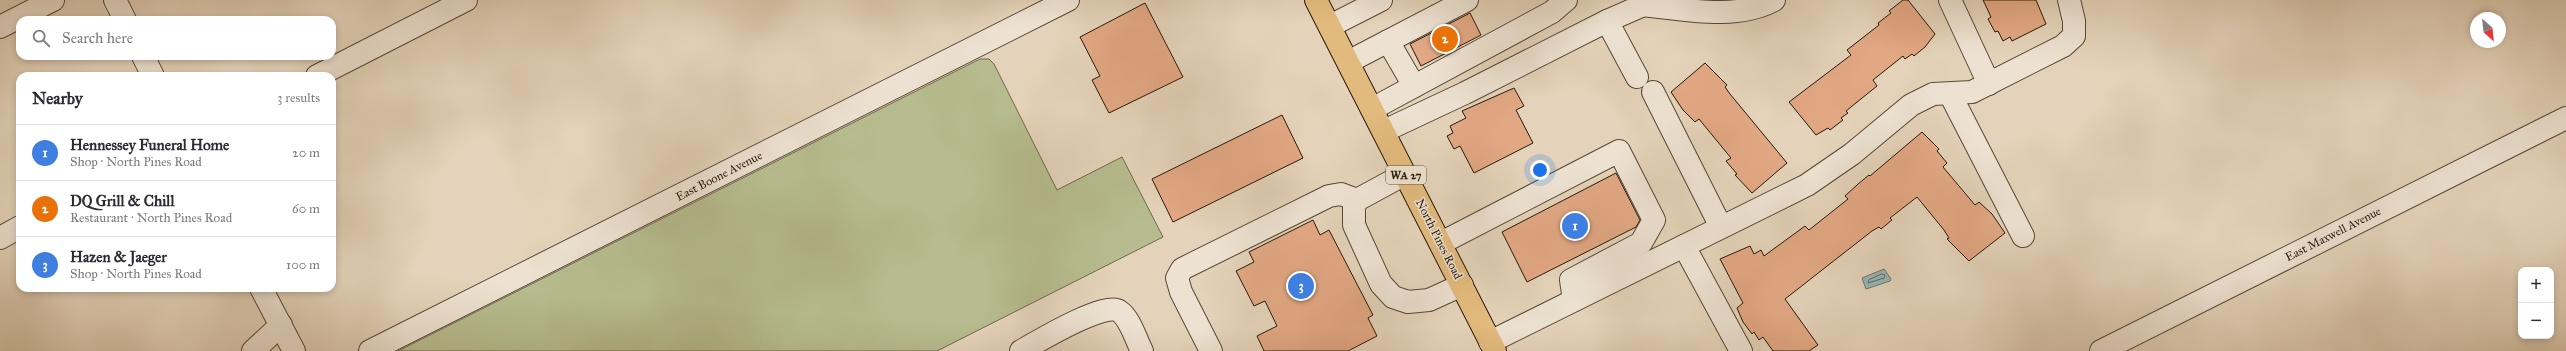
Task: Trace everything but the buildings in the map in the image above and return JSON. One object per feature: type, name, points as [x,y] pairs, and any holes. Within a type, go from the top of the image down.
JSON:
[{"type":"main road","name":"North Pines Road","points":[[1316,0],[1441,243],[1492,346]]},
{"type":"street","points":[[22,16],[53,0]]},
{"type":"street","points":[[115,0],[123,16]]},
{"type":"street","points":[[324,72],[466,0]]},
{"type":"street","name":"East Boone Avenue","points":[[370,351],[1068,0]]},
{"type":"street","points":[[1330,26],[1381,0]]},
{"type":"street","points":[[1348,62],[1467,0]]},
{"type":"street","points":[[1372,109],[1552,12],[1566,0]]},
{"type":"street","points":[[1384,131],[1465,93],[1607,21],[1649,3],[1713,11],[1745,9],[1774,0]]},
{"type":"street","points":[[1950,0],[1989,84]]},
{"type":"street","points":[[1492,346],[1574,300],[1827,173],[1911,105],[1933,94],[1972,92],[2070,42],[2074,36],[2074,21],[2069,0]]},
{"type":"street","points":[[0,27],[16,19]]},
{"type":"street","points":[[1607,21],[1637,78]]},
{"type":"street","points":[[1388,41],[1414,86]]},
{"type":"street","points":[[145,60],[151,72]]},
{"type":"street","points":[[1653,92],[1721,227]]},
{"type":"street","points":[[1950,94],[2022,236]]},
{"type":"street","name":"East Maxwell Avenue","points":[[2101,351],[2566,118]]},
{"type":"street","points":[[1441,243],[1619,151],[1654,220],[1641,243],[1571,280],[1574,300]]},
{"type":"street","points":[[1405,174],[1357,200],[1354,207],[1354,225],[1381,284],[1393,297],[1408,302],[1429,300],[1462,285]]},
{"type":"street","points":[[1211,351],[1181,292],[1177,278],[1182,269],[1329,196],[1341,194],[1357,200]]},
{"type":"street","points":[[0,238],[16,229]]},
{"type":"street","points":[[1641,243],[1650,262]]},
{"type":"street","points":[[1684,246],[1741,351]]},
{"type":"street","points":[[263,292],[294,351]]},
{"type":"street","points":[[1021,351],[1089,316],[1105,309],[1115,308],[1121,312],[1126,319],[1142,351]]},
{"type":"street","points":[[253,351],[281,325]]},
{"type":"green space","points":[[980,59],[989,59],[994,64],[1057,190],[1122,157],[1163,237],[937,351],[398,351]]},
{"type":"water","points":[[1884,269],[1891,279],[1890,281],[1866,289],[1862,278]]},
{"type":"place","name":"DQ Grill & Chill","points":[[1445,39]]},
{"type":"place","name":"Hennessey Funeral Home","points":[[1575,226]]},
{"type":"place","name":"Hazen & Jaeger","points":[[1301,286]]}]
